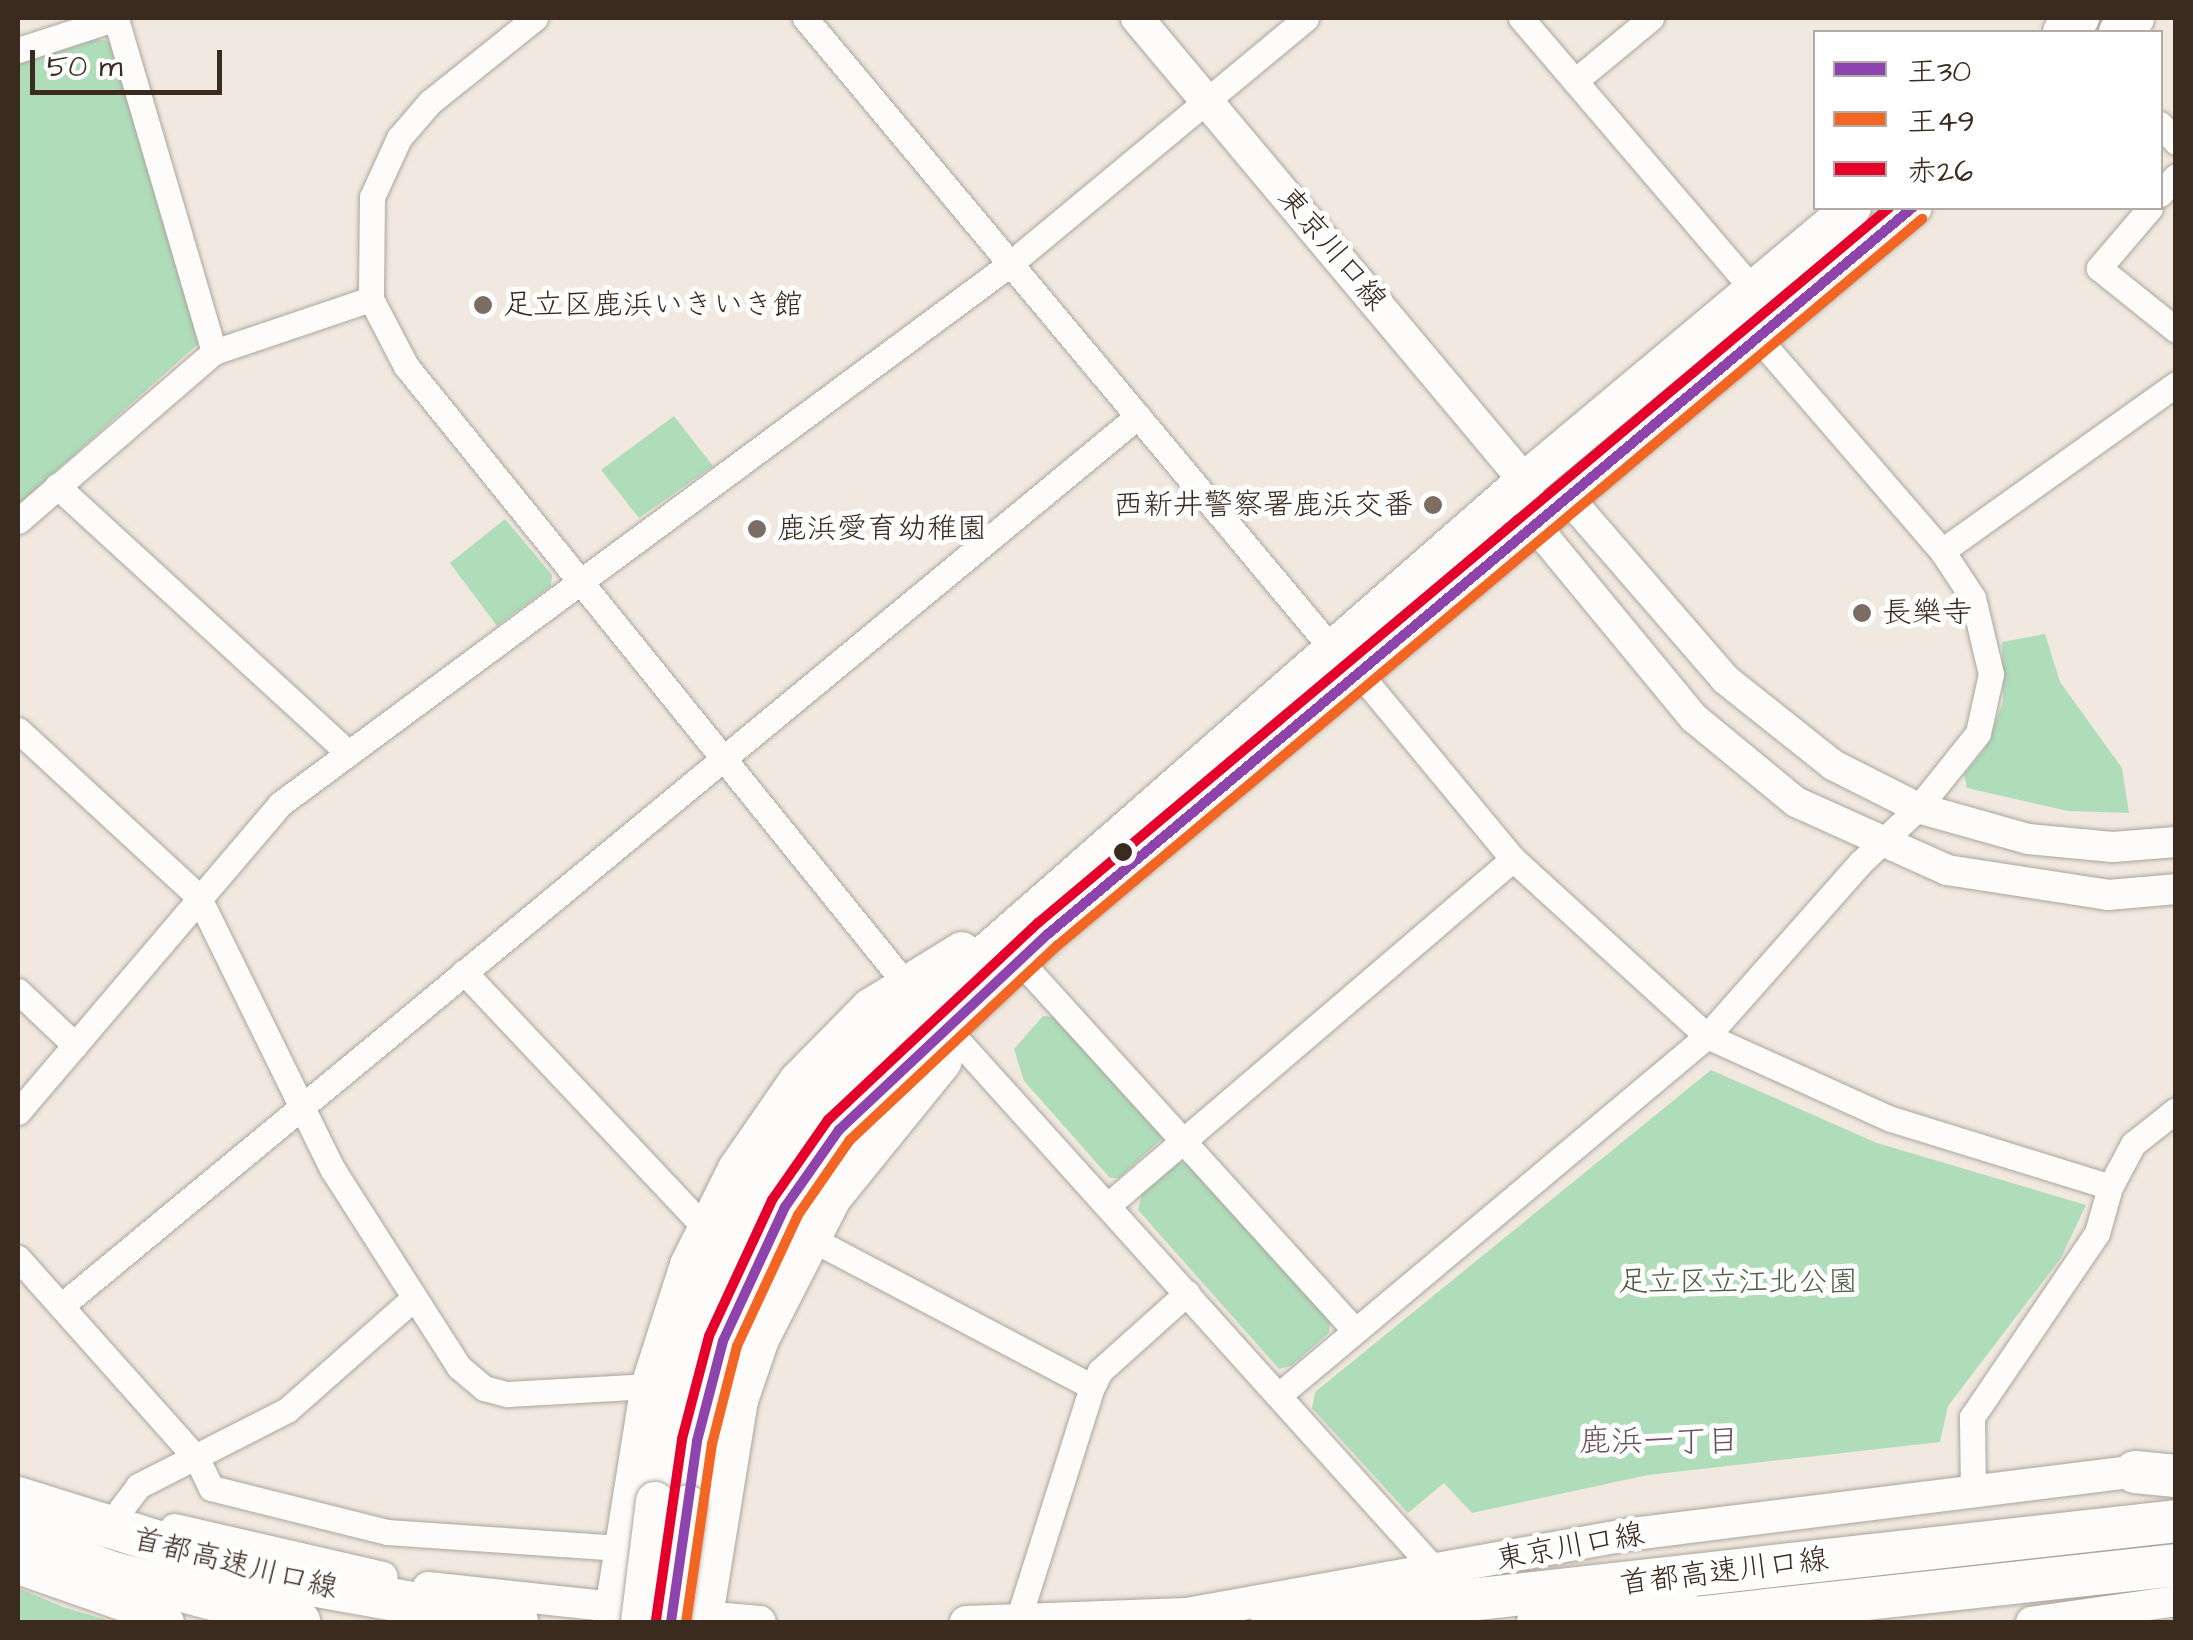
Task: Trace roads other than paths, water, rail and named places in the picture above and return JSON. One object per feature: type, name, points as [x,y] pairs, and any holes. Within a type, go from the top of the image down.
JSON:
[{"type":"highway","name":"首都高速川口線","points":[[18,1498],[273,1578],[517,1622]]},
{"type":"highway","name":"首都高速川口線","points":[[1272,1622],[2176,1521]]},
{"type":"highway","points":[[18,1524],[204,1588],[352,1622]]},
{"type":"highway","points":[[18,1537],[110,1572],[297,1622]]},
{"type":"highway","name":"首都高速川口線","points":[[18,1550],[253,1622]]},
{"type":"highway","points":[[1658,1622],[2176,1565]]},
{"type":"highway","name":"首都高速川口線","points":[[1754,1622],[2176,1579]]},
{"type":"main road","name":"東京川口線","points":[[1136,18],[1526,481]]},
{"type":"main road","points":[[622,1617],[672,1503],[722,1341],[785,1207],[839,1130],[1346,661],[1526,481],[1850,210]]},
{"type":"main road","points":[[693,1621],[672,1503],[694,1332],[783,1155],[862,1062],[1030,914],[1346,661],[1532,523],[1910,210]]},
{"type":"main road","points":[[1526,481],[1565,494]]},
{"type":"main road","points":[[1526,481],[1532,523]]},
{"type":"main road","points":[[622,1617],[620,1548],[650,1386],[706,1229],[787,1094],[870,1008],[905,983],[1030,914]]},
{"type":"main road","points":[[693,1621],[739,1400],[808,1237],[864,1151],[961,1044],[1010,969]]},
{"type":"main road","name":"東京川口線","points":[[966,1622],[1187,1614],[1633,1534],[2162,1472]]},
{"type":"main road","points":[[1534,1622],[2176,1553]]},
{"type":"main road","points":[[622,1617],[760,1622]]},
{"type":"street","points":[[18,50],[116,18],[214,352]]},
{"type":"street","points":[[805,18],[1513,859],[1707,1036],[1890,1119],[2110,1187]]},
{"type":"street","points":[[18,1112],[280,804],[345,750],[1010,264],[1306,18]]},
{"type":"street","points":[[1521,18],[1754,291]]},
{"type":"street","points":[[1575,81],[1651,18]]},
{"type":"street","points":[[522,21],[430,102],[382,167],[367,229],[370,299],[406,366],[582,578],[905,983]]},
{"type":"street","points":[[2148,210],[2099,268],[2176,330]]},
{"type":"street","points":[[18,521],[214,352],[370,299]]},
{"type":"street","points":[[1279,1396],[1707,1036],[1880,844],[1918,808],[1978,732],[1991,674],[1974,598],[1942,551],[1757,337]]},
{"type":"street","points":[[1942,551],[2176,384]]},
{"type":"street","points":[[62,1306],[1138,416]]},
{"type":"street","points":[[57,486],[345,750]]},
{"type":"street","points":[[1565,494],[1759,711],[1833,765],[1918,808],[2068,844],[2176,842]]},
{"type":"street","points":[[1532,523],[1719,744],[1796,802],[1880,844],[1947,870],[2043,888],[2108,894],[2176,889]]},
{"type":"street","points":[[18,730],[198,896],[333,1170],[459,1367],[484,1388],[507,1394],[650,1386]]},
{"type":"street","points":[[1107,1206],[1513,859]]},
{"type":"street","points":[[1010,969],[1182,1142],[1354,1329]]},
{"type":"street","points":[[464,972],[706,1229]]},
{"type":"street","points":[[18,991],[75,1045]]},
{"type":"street","points":[[961,1044],[1436,1571]]},
{"type":"street","points":[[1973,1492],[1972,1417],[2097,1233],[2110,1187],[2133,1144],[2176,1110]]},
{"type":"street","points":[[808,1237],[1092,1387]]},
{"type":"street","points":[[18,1258],[197,1459],[211,1488],[334,1523],[620,1548]]},
{"type":"street","points":[[1018,1620],[1100,1371],[1187,1292]]},
{"type":"street","points":[[115,1517],[138,1486],[287,1410],[414,1298]]},
{"type":"street","points":[[18,1482],[115,1517],[428,1587],[622,1617]]},
{"type":"street","points":[[18,1569],[169,1622]]},
{"type":"street","points":[[2031,1622],[2176,1601]]},
{"type":"place","name":"足立区鹿浜いきいき館","points":[[483,305]]},
{"type":"place","name":"西新井警察署鹿浜交番","points":[[1433,505]]},
{"type":"place","name":"鹿浜愛育幼稚園","points":[[757,529]]},
{"type":"place","name":"長樂寺","points":[[1862,613]]},
{"type":"district","name":"鹿浜一丁目","points":[[1659,1442]]},
{"type":"park label","name":"足立区立江北公園","points":[[1738,1282]]}]
